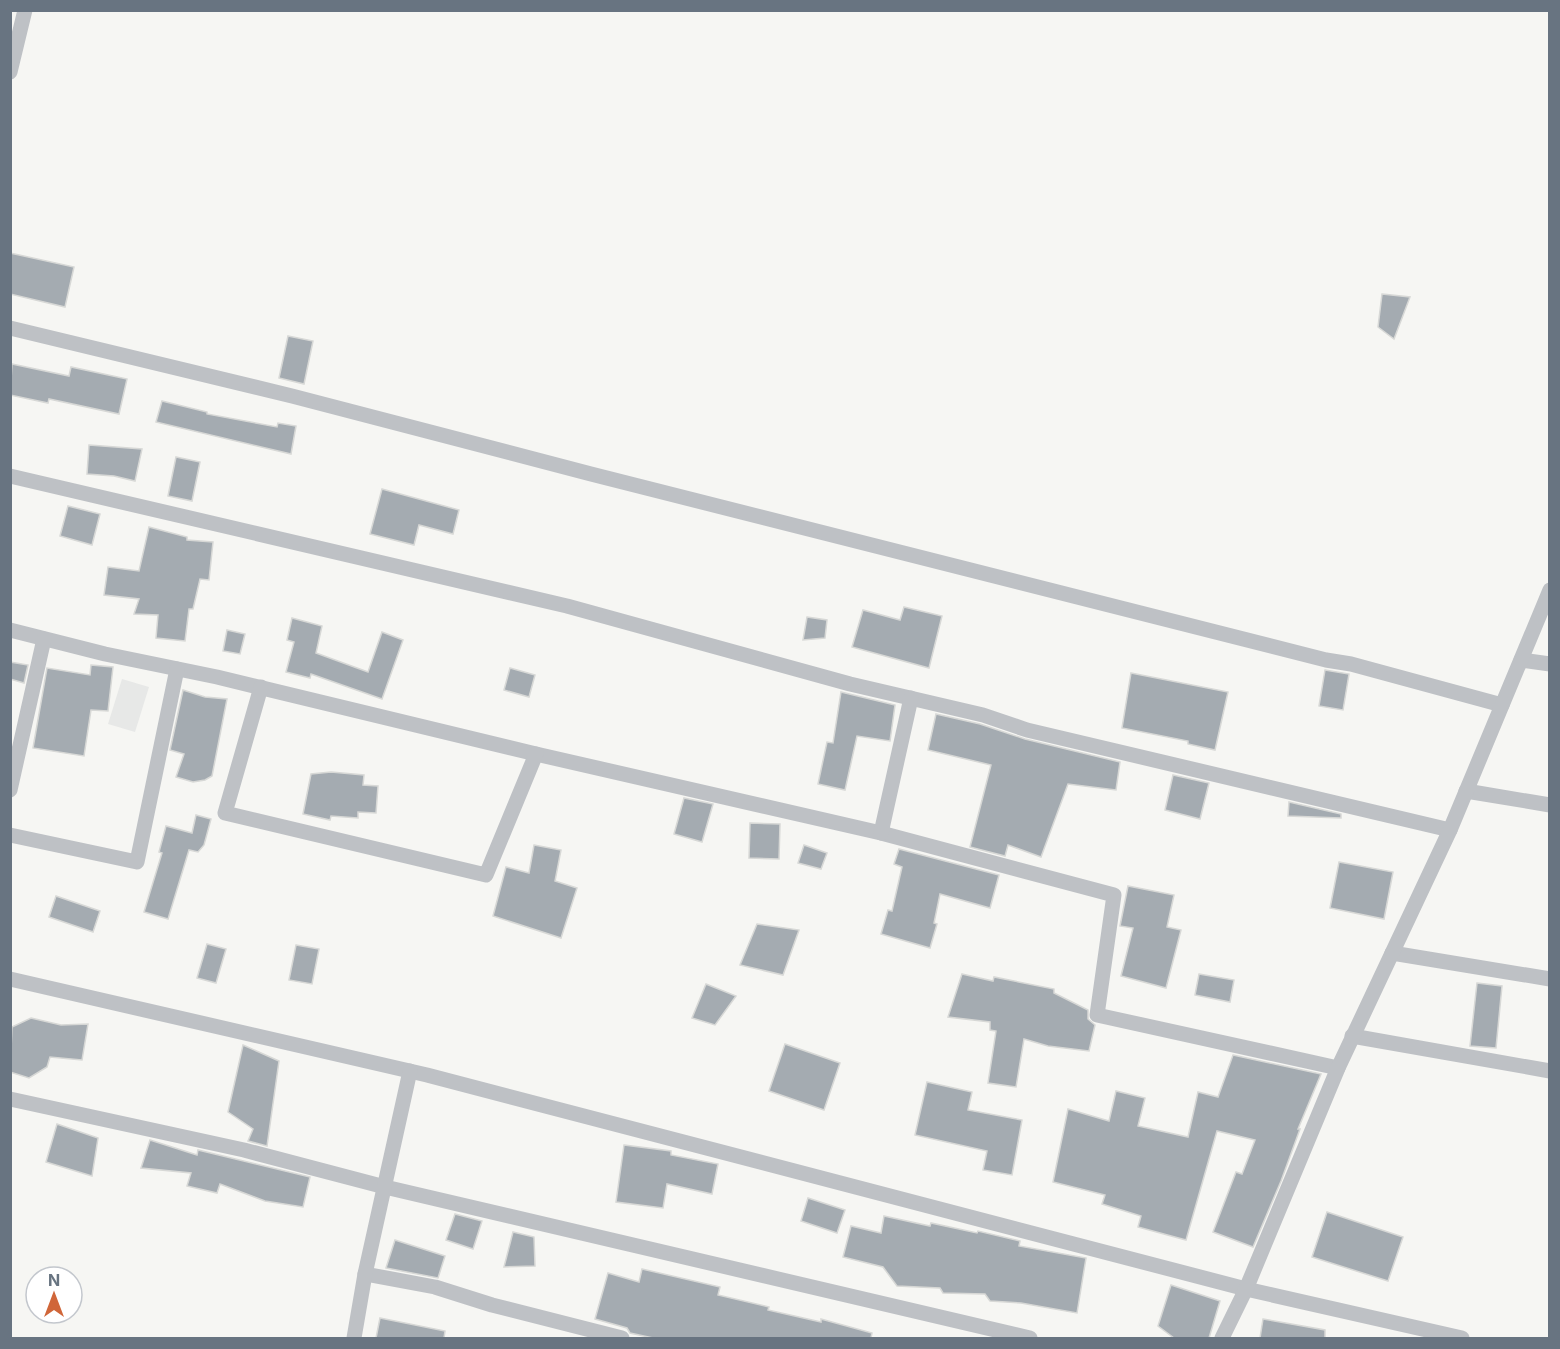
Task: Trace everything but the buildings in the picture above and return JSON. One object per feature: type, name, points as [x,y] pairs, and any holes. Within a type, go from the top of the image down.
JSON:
[{"type":"street","points":[[10,72],[25,10]]},
{"type":"street","points":[[10,328],[292,396],[591,474],[1315,657],[1351,664],[1502,705]]},
{"type":"street","points":[[10,476],[567,606],[911,699],[983,715],[1028,730],[1450,830]]},
{"type":"street","points":[[1222,1338],[1246,1289],[1352,1036],[1450,830],[1550,590]]},
{"type":"street","points":[[10,630],[105,654],[261,687],[536,754],[881,833],[1114,894],[1097,1016],[1338,1068]]},
{"type":"street","points":[[10,790],[44,639]]},
{"type":"street","points":[[1521,660],[1550,664]]},
{"type":"street","points":[[10,835],[137,862],[177,669]]},
{"type":"street","points":[[261,687],[225,813],[486,875],[536,754]]},
{"type":"street","points":[[881,833],[911,699]]},
{"type":"street","points":[[1466,791],[1550,805]]},
{"type":"street","points":[[1392,953],[1550,979]]},
{"type":"street","points":[[10,979],[410,1071],[1246,1289],[1462,1338]]},
{"type":"street","points":[[1352,1036],[1550,1071]]},
{"type":"street","points":[[354,1338],[365,1274],[410,1071]]},
{"type":"street","points":[[10,1099],[244,1150],[386,1187],[1030,1338]]},
{"type":"street","points":[[365,1274],[435,1287],[492,1305],[622,1338]]},
{"type":"shaded area","points":[[122,679],[149,687],[135,732],[108,724]]}]
